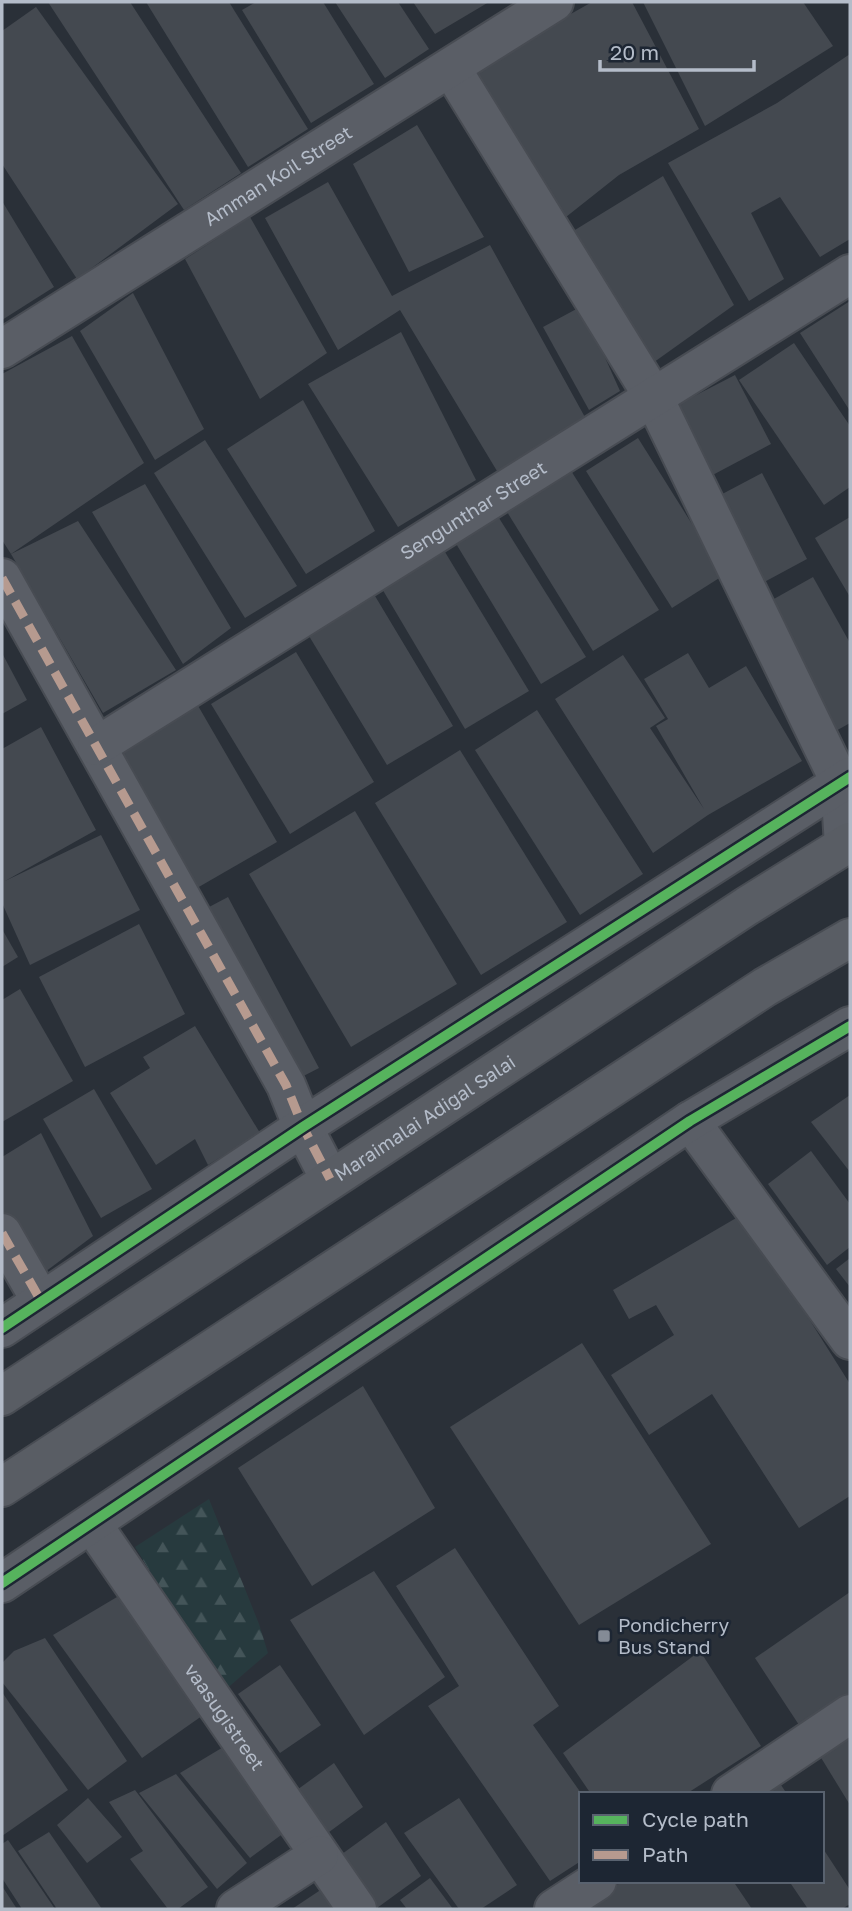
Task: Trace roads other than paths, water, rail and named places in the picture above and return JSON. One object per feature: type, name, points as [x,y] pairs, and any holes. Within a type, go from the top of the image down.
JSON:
[{"type":"main road","name":"Maraimalai Adigal Salai","points":[[2,1396],[747,905],[847,844]]},
{"type":"main road","points":[[2,1487],[753,994],[850,938]]},
{"type":"street","name":"Amman Koil Street","points":[[2,349],[554,2]]},
{"type":"street","points":[[451,68],[653,396],[845,780],[847,844]]},
{"type":"street","name":"Sengunthar Street","points":[[97,746],[850,274]]},
{"type":"street","points":[[2,578],[286,1085],[303,1127],[330,1179]]},
{"type":"street","points":[[2,1328],[303,1127],[845,780]]},
{"type":"street","points":[[2,1583],[690,1121],[850,1026]]},
{"type":"street","points":[[690,1121],[850,1340]]},
{"type":"street","points":[[2,1233],[41,1301]]},
{"type":"street","name":"vaasugistreet","points":[[92,1524],[357,1909]]},
{"type":"street","points":[[734,1792],[850,1714]]},
{"type":"street","points":[[236,1909],[319,1856]]},
{"type":"street","points":[[554,1909],[594,1883]]},
{"type":"place","name":"Pondicherry Bus Stand","points":[[604,1636]]}]
